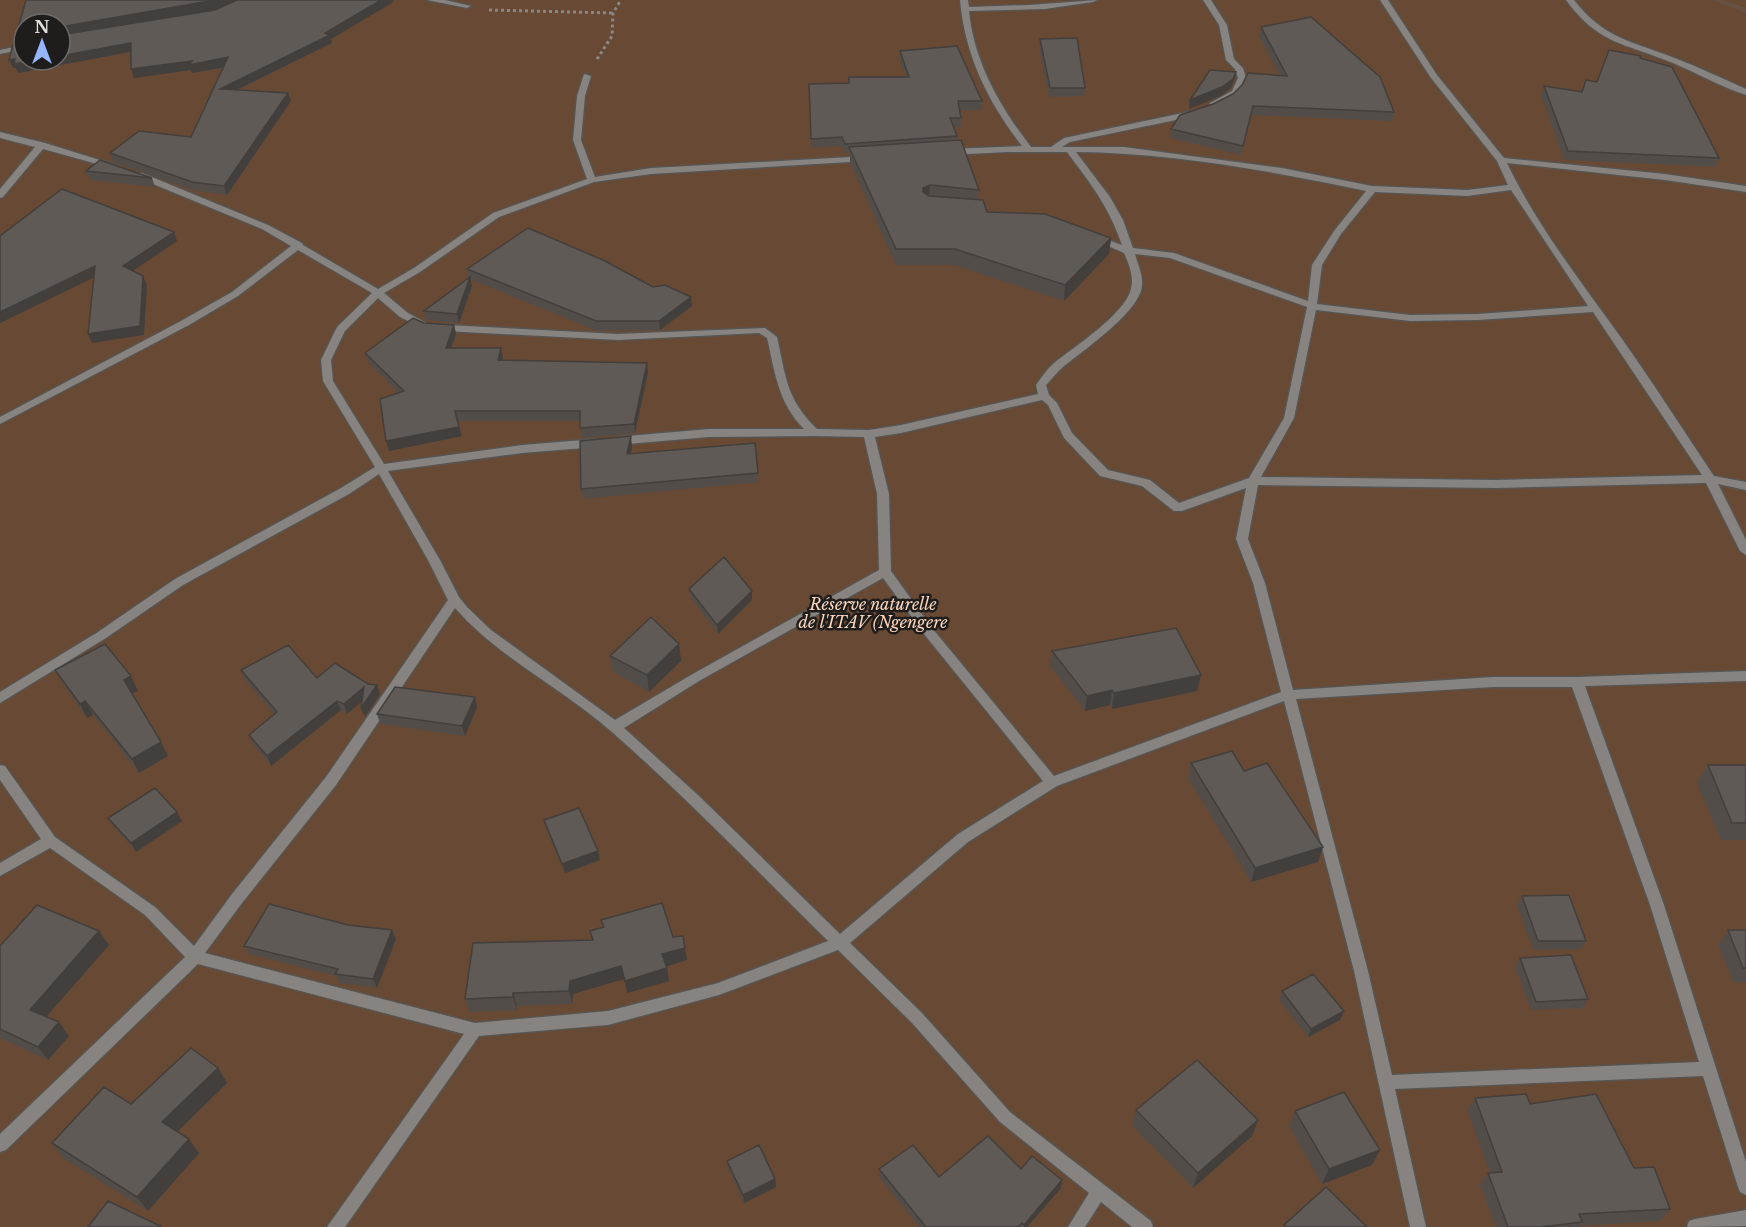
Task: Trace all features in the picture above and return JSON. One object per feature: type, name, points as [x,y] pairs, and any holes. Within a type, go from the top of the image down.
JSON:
[{"type":"street","points":[[431,0],[467,6]]},
{"type":"street","points":[[1028,149],[1014,131],[981,75],[964,4],[1016,9],[1093,0]]},
{"type":"street","points":[[1052,150],[1067,140],[1183,117],[1213,105],[1236,92],[1242,78],[1239,68],[1230,60],[1223,25],[1207,0]]},
{"type":"street","points":[[1384,0],[1434,76],[1501,160],[1514,187],[1710,479],[1746,551]]},
{"type":"street","points":[[1570,0],[1584,18],[1608,36],[1673,60],[1746,93]]},
{"type":"street","points":[[587,76],[581,96],[577,140],[592,180]]},
{"type":"street","points":[[0,135],[135,174],[255,223],[299,245],[378,293],[404,315],[426,327],[618,337],[761,330],[772,338],[780,366],[779,380],[787,400],[802,421],[814,432]]},
{"type":"street","points":[[0,195],[42,146]]},
{"type":"street","points":[[942,152],[1028,149],[1124,150],[1282,171],[1372,189],[1467,193],[1514,187]]},
{"type":"street","points":[[1070,150],[1119,220],[1137,274],[1134,296],[1090,342],[1056,367],[1041,385],[1044,396],[1052,403],[1068,435],[1104,473],[1146,483],[1178,508],[1253,481],[1496,483],[1710,479],[1746,486]]},
{"type":"street","points":[[876,157],[651,171],[592,180],[496,215],[417,270],[378,293],[341,329],[326,360],[328,381],[434,560],[454,600],[487,633],[615,727],[693,799],[917,1018],[1005,1117],[1144,1227]]},
{"type":"street","points":[[1501,160],[1665,177],[1746,189]]},
{"type":"street","points":[[1372,189],[1337,233],[1317,266],[1312,306],[1290,418],[1253,481],[1242,539],[1258,584],[1361,971],[1418,1227]]},
{"type":"street","points":[[1091,237],[1129,250],[1171,255],[1312,306],[1410,318],[1478,317],[1595,309]]},
{"type":"street","points":[[0,421],[235,294],[299,245]]},
{"type":"street","points":[[0,698],[102,635],[179,582],[345,491],[381,468],[522,449],[709,433],[869,434],[901,429],[1044,396]]},
{"type":"street","points":[[869,434],[883,494],[885,572],[928,631],[1052,782]]},
{"type":"street","points":[[615,727],[695,678],[885,572]]},
{"type":"street","points":[[0,1145],[195,957],[217,923],[312,806],[367,732],[454,600]]},
{"type":"street","points":[[0,770],[50,841],[150,911],[195,957],[475,1030],[608,1018],[719,989],[839,943],[963,838],[1052,782],[1287,695],[1493,682],[1577,682],[1746,676]]},
{"type":"street","points":[[1577,682],[1657,905],[1746,1187]]},
{"type":"street","points":[[0,870],[50,841]]},
{"type":"street","points":[[335,1227],[475,1030]]},
{"type":"street","points":[[1386,1082],[1708,1069]]},
{"type":"street","points":[[1076,1227],[1098,1192]]},
{"type":"street","points":[[1695,1227],[1746,1218]]},
{"type":"path","points":[[587,76],[612,36],[613,13],[621,0]]},
{"type":"path","points":[[467,6],[515,12],[613,13]]},
{"type":"green space","name":"Réserve naturelle de l'ITAV (Ngengere","points":[[0,0],[1746,0],[1746,1227],[0,1227]]},
{"type":"building","points":[[26,0],[215,0],[72,25],[72,12],[23,12]]},
{"type":"building","points":[[237,0],[381,0],[325,33],[330,35],[220,89],[288,93],[224,186],[192,182],[110,153],[139,131],[191,137],[228,57],[189,65],[192,61],[131,69],[131,43],[72,54],[72,33],[215,10]]},
{"type":"building","points":[[1311,17],[1380,77],[1394,112],[1253,106],[1243,146],[1171,129],[1180,115],[1213,104],[1233,94],[1242,85],[1248,73],[1287,76],[1261,27]]},
{"type":"building","points":[[1077,38],[1085,88],[1050,88],[1040,39]]},
{"type":"building","points":[[957,46],[982,101],[958,101],[961,118],[950,118],[957,136],[845,144],[842,137],[811,139],[809,84],[849,83],[849,77],[909,77],[900,51]]},
{"type":"building","points":[[1609,50],[1641,56],[1640,58],[1672,67],[1719,158],[1568,151],[1544,86],[1582,92],[1586,80],[1597,82]]},
{"type":"building","points":[[1210,70],[1236,72],[1233,79],[1222,87],[1190,100]]},
{"type":"building","points":[[961,140],[979,190],[930,185],[923,188],[923,192],[929,196],[983,200],[987,212],[1045,214],[1111,238],[1065,285],[955,249],[896,249],[849,147]]},
{"type":"building","points":[[100,160],[152,178],[86,171]]},
{"type":"building","points":[[62,189],[174,232],[123,266],[143,276],[140,326],[88,334],[95,266],[0,312],[0,236]]},
{"type":"building","points":[[528,228],[605,261],[653,287],[665,285],[691,297],[659,321],[596,321],[467,269]]},
{"type":"building","points":[[470,277],[457,314],[424,311]]},
{"type":"building","points":[[413,318],[424,323],[454,325],[446,348],[501,348],[498,360],[647,363],[634,424],[580,428],[580,411],[455,411],[459,427],[386,441],[380,399],[404,391],[365,353]]},
{"type":"building","points":[[631,436],[627,454],[755,443],[758,473],[581,489],[580,441]]},
{"type":"building","points":[[724,557],[752,591],[717,625],[689,589]]},
{"type":"building","points":[[651,617],[679,644],[647,675],[610,656]]},
{"type":"building","points":[[1176,628],[1201,675],[1114,693],[1112,690],[1087,696],[1052,651]]},
{"type":"building","points":[[105,644],[131,676],[124,680],[161,742],[132,759],[85,701],[80,704],[55,670]]},
{"type":"building","points":[[288,645],[317,678],[335,663],[368,684],[377,685],[361,708],[364,687],[344,704],[337,701],[267,756],[249,735],[277,712],[241,670]]},
{"type":"building","points":[[395,687],[475,697],[462,726],[377,714]]},
{"type":"building","points":[[1232,751],[1244,771],[1267,763],[1323,847],[1255,868],[1191,763]]},
{"type":"building","points":[[1708,765],[1746,765],[1746,823],[1732,823]]},
{"type":"building","points":[[155,788],[177,812],[131,843],[108,818]]},
{"type":"building","points":[[579,808],[598,851],[562,864],[544,820]]},
{"type":"building","points":[[1569,895],[1586,941],[1538,941],[1522,896]]},
{"type":"building","points":[[662,903],[673,937],[683,936],[685,948],[662,954],[667,968],[625,981],[621,966],[570,981],[569,991],[513,993],[513,997],[465,999],[473,943],[593,940],[590,931],[604,927],[601,920]]},
{"type":"building","points":[[269,904],[348,925],[392,930],[373,979],[335,974],[338,969],[244,946]]},
{"type":"building","points":[[37,905],[99,931],[30,1010],[59,1022],[38,1047],[0,1029],[0,946]]},
{"type":"building","points":[[1728,930],[1746,930],[1746,968],[1743,968]]},
{"type":"building","points":[[1571,955],[1588,999],[1536,1002],[1520,958]]},
{"type":"building","points":[[1313,974],[1344,1011],[1311,1029],[1282,991]]},
{"type":"building","points":[[191,1048],[218,1068],[162,1122],[189,1139],[137,1197],[52,1143],[104,1087],[131,1104]]},
{"type":"building","points":[[1197,1060],[1258,1120],[1198,1173],[1136,1110]]},
{"type":"building","points":[[1344,1092],[1380,1150],[1329,1169],[1295,1111]]},
{"type":"building","points":[[1526,1094],[1530,1104],[1596,1094],[1634,1168],[1654,1167],[1670,1209],[1579,1214],[1582,1222],[1540,1227],[1508,1227],[1488,1173],[1502,1172],[1475,1098]]},
{"type":"building","points":[[988,1136],[1021,1169],[1032,1156],[1062,1180],[1024,1225],[1022,1223],[1018,1227],[926,1227],[879,1169],[913,1145],[939,1177]]},
{"type":"building","points":[[759,1145],[775,1179],[743,1195],[727,1161]]},
{"type":"building","points":[[1326,1187],[1367,1227],[1287,1227],[1284,1225]]},
{"type":"building","points":[[108,1201],[162,1227],[88,1227]]},
{"type":"waterway","points":[[1716,0],[1746,11]]}]
